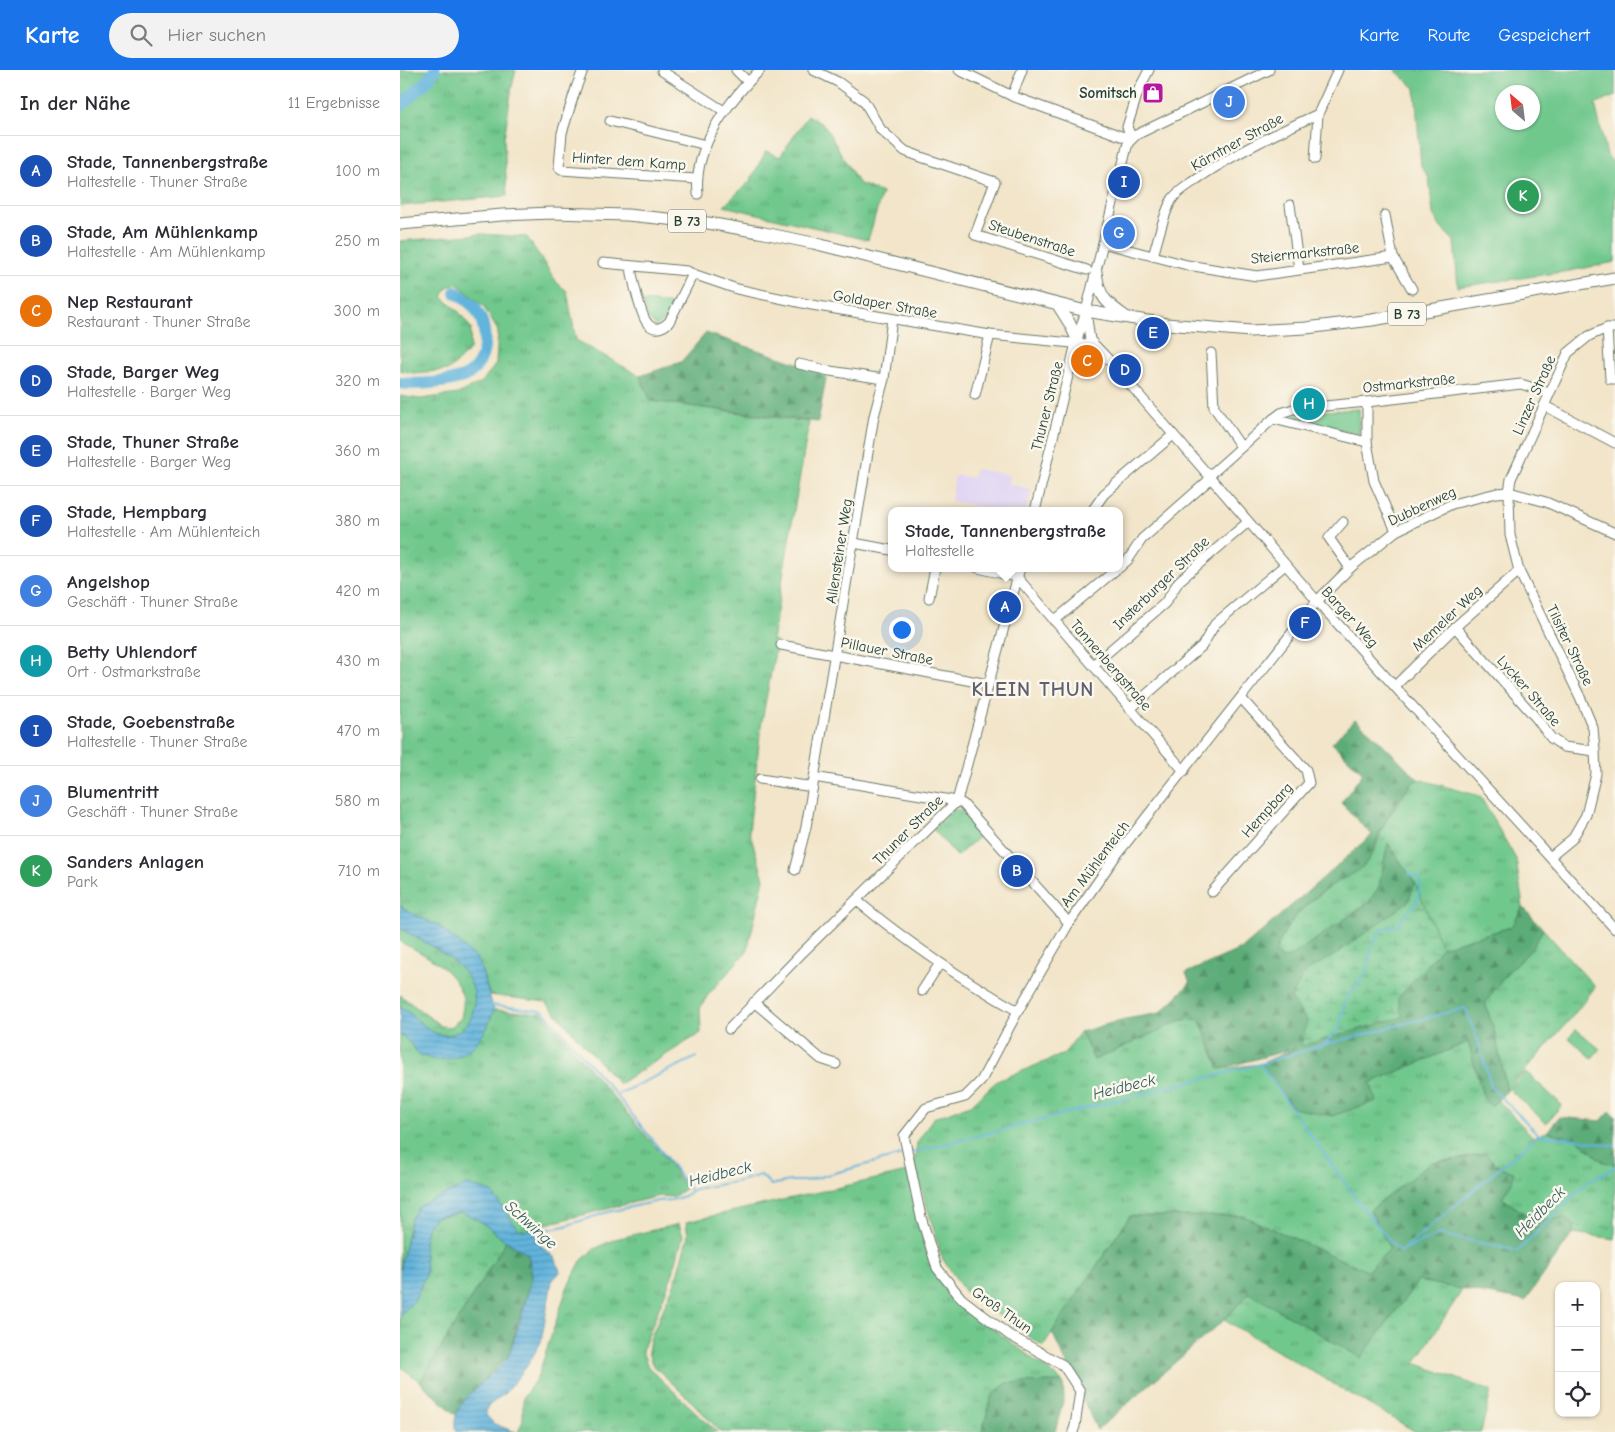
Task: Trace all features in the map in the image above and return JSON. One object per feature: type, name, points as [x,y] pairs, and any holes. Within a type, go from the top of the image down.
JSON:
[{"type":"main road","name":"B 73","points":[[400,224],[502,215],[552,213],[627,215],[698,222],[760,232],[813,244],[1086,311],[1166,324],[1250,331],[1306,328],[1372,320],[1615,278]]},
{"type":"main road","points":[[1091,271],[1104,300],[1127,318]]},
{"type":"main road","points":[[1058,305],[1070,324],[1076,341]]},
{"type":"street","name":"Hinter dem Kamp","points":[[583,70],[562,133],[559,167],[561,170],[696,179]]},
{"type":"street","points":[[736,70],[748,82]]},
{"type":"street","points":[[698,194],[696,179],[706,145],[724,111],[760,70]]},
{"type":"street","name":"Steubenstraße","points":[[813,70],[838,82],[864,101],[881,130],[905,151],[995,182],[976,235],[1091,271]]},
{"type":"street","points":[[958,70],[1012,96],[1121,136],[1132,138],[1269,70]]},
{"type":"street","points":[[1012,96],[1022,70]]},
{"type":"street","points":[[1132,138],[1127,127],[1139,89],[1149,70]]},
{"type":"street","points":[[1315,159],[1318,114],[1338,70]]},
{"type":"street","points":[[662,71],[724,111]]},
{"type":"street","name":"Kärntner Straße","points":[[1153,256],[1173,198],[1189,184],[1260,142],[1318,114]]},
{"type":"street","points":[[610,121],[706,145]]},
{"type":"street","name":"Thuner Straße","points":[[1036,507],[1076,341],[1086,311],[1091,271],[1103,243],[1128,143],[1132,138]]},
{"type":"street","points":[[1290,205],[1299,269]]},
{"type":"street","points":[[1385,215],[1393,257],[1412,289]]},
{"type":"street","name":"Steiermarkstraße","points":[[1103,243],[1187,265],[1257,276],[1393,257]]},
{"type":"street","name":"Goldaper Straße","points":[[603,263],[687,271],[737,290],[892,319],[990,335],[1076,341],[1093,344]]},
{"type":"street","points":[[631,266],[632,280],[646,321],[653,328],[665,326],[669,322],[693,274]]},
{"type":"street","points":[[1086,311],[1090,338],[1093,344]]},
{"type":"street","name":"Allensteiner Weg","points":[[795,870],[806,827],[874,416],[884,379],[892,319]]},
{"type":"street","points":[[1611,328],[1610,380],[1615,379]]},
{"type":"street","name":"Linzer Straße","points":[[1509,492],[1511,480],[1568,353],[1589,336],[1611,328]]},
{"type":"street","points":[[975,396],[990,335]]},
{"type":"street","name":"Barger Weg","points":[[1093,344],[1316,601],[1615,928]]},
{"type":"street","points":[[1211,353],[1214,407],[1241,448]]},
{"type":"street","points":[[799,364],[830,371],[884,379]]},
{"type":"street","name":"Ostmarkstraße","points":[[1123,564],[1128,560],[1142,539],[1208,481],[1209,476],[1281,413],[1293,409],[1521,384],[1549,392]]},
{"type":"street","points":[[1367,402],[1367,442],[1374,480],[1396,531]]},
{"type":"street","points":[[1545,406],[1615,443]]},
{"type":"street","points":[[1273,419],[1367,442]]},
{"type":"street","points":[[1095,507],[1104,494],[1173,435]]},
{"type":"street","name":"Dubbenweg","points":[[1316,601],[1350,568],[1396,531],[1452,504],[1497,493],[1509,492],[1546,502],[1615,533]]},
{"type":"street","name":"Tilsiter Straße","points":[[1509,492],[1510,535],[1519,570],[1593,728],[1596,774],[1586,814],[1572,839],[1550,857]]},
{"type":"street","name":"Insterburger Straße","points":[[1093,665],[1165,603],[1179,582],[1248,522]]},
{"type":"street","points":[[1343,522],[1329,538],[1350,568]]},
{"type":"street","points":[[854,543],[888,549]]},
{"type":"street","points":[[1130,708],[1202,646],[1215,624],[1286,565]]},
{"type":"street","name":"Memeler Weg","points":[[1395,686],[1455,627],[1519,570]]},
{"type":"street","points":[[929,598],[934,572]]},
{"type":"street","name":"Ostmarkstraße","points":[[1054,621],[1113,572]]},
{"type":"street","name":"Thuner Straße","points":[[729,1029],[957,801],[1018,573]]},
{"type":"street","name":"Tannenbergstraße","points":[[1018,573],[1054,621],[1184,771]]},
{"type":"street","name":"Am Mühlenteich","points":[[904,1136],[926,1108],[965,1097],[982,1082],[1018,1011],[1069,923],[1115,857],[1316,601]]},
{"type":"street","name":"Lycker Straße","points":[[1455,627],[1536,718],[1551,738],[1564,746],[1595,751]]},
{"type":"street","name":"Pillauer Straße","points":[[781,645],[988,684]]},
{"type":"street","name":"Hempbarg","points":[[1212,892],[1309,783],[1306,770],[1241,698]]},
{"type":"street","points":[[814,777],[957,801],[963,804],[1069,923]]},
{"type":"street","points":[[760,779],[813,787]]},
{"type":"street","points":[[856,900],[883,922],[975,987],[1018,1011]]},
{"type":"street","points":[[922,991],[940,963]]},
{"type":"street","points":[[754,1002],[821,1059],[836,1064]]},
{"type":"street","name":"Groß Thun","points":[[904,1136],[921,1217],[937,1268],[968,1304],[1010,1335],[1063,1365],[1080,1391],[1073,1432]]},
{"type":"shaded area","points":[[975,469],[1010,475],[1009,484],[1032,489],[1027,507],[983,507],[951,501],[955,475],[973,478]]},
{"type":"green space","points":[[400,70],[516,70],[504,139],[507,196],[400,206]]},
{"type":"green space","points":[[1395,70],[1615,70],[1615,96],[1595,104],[1607,155],[1615,165],[1615,262],[1570,271],[1458,287],[1454,241],[1441,228],[1433,214],[1429,178],[1421,166],[1415,88]]},
{"type":"green space","points":[[808,115],[825,126],[858,183],[882,193],[868,240],[724,206],[750,181],[766,151],[780,157]]},
{"type":"green space","points":[[481,234],[527,237],[558,284],[567,291],[576,340],[640,376],[651,401],[809,422],[772,641],[777,641],[761,726],[749,831],[764,879],[747,951],[708,995],[700,1008],[701,1033],[619,1084],[546,1002],[490,995],[478,960],[439,926],[409,912],[400,905],[400,396],[420,399],[458,394],[482,382],[496,364],[498,331],[484,307],[457,284],[447,287],[442,297],[459,312],[471,328],[470,350],[449,370],[413,373],[400,370],[400,241]]},
{"type":"green space","points":[[643,301],[675,304],[666,320],[656,326],[648,319]]},
{"type":"green space","points":[[706,333],[827,373],[818,422],[651,401],[640,376],[681,362]]},
{"type":"green space","points":[[1359,409],[1359,434],[1297,422],[1292,418],[1292,413]]},
{"type":"green space","points":[[1355,719],[1418,779],[1401,796],[1380,832],[1371,856],[1363,866],[1357,872],[1326,889],[1307,904],[1292,921],[1275,953],[1282,959],[1293,955],[1368,903],[1379,887],[1388,843],[1415,883],[1408,902],[1335,955],[1310,969],[1291,998],[1307,1021],[1398,998],[1442,947],[1511,927],[1523,907],[1543,929],[1531,950],[1508,972],[1485,1003],[1495,1033],[1507,1091],[1491,1106],[1484,1099],[1468,1042],[1370,1083],[1377,1101],[1332,1116],[1293,1108],[1260,1064],[1296,1048],[1219,1069],[1199,1019],[1182,1020],[1094,1060],[1081,1032],[1125,1019],[1160,1013],[1190,983],[1186,973],[1243,948],[1372,835],[1341,803],[1363,773],[1332,743]]},
{"type":"green space","points":[[1418,779],[1480,796],[1516,859],[1523,907],[1512,927],[1442,947],[1415,883],[1388,843],[1379,887],[1369,903],[1293,955],[1282,959],[1275,953],[1281,937],[1299,911],[1375,850],[1388,817],[1412,783]]},
{"type":"green space","points":[[953,809],[961,810],[982,834],[957,856],[933,829]]},
{"type":"green space","points":[[1415,883],[1442,947],[1398,998],[1402,1017],[1301,1046],[1307,1021],[1291,998],[1302,977],[1310,969],[1335,955],[1408,902]]},
{"type":"green space","points":[[400,928],[450,958],[469,979],[474,992],[474,1006],[468,1023],[456,1033],[445,1035],[432,1032],[400,1007],[400,995],[441,1026],[451,1027],[461,1018],[463,998],[459,988],[446,971],[428,957],[400,942]]},
{"type":"green space","points":[[1543,929],[1595,987],[1572,1017],[1507,1091],[1495,1033],[1485,1003],[1508,972],[1531,950]]},
{"type":"green space","points":[[494,1010],[542,1013],[665,1158],[686,1188],[673,1197],[659,1196],[538,1226],[526,1231],[518,1229],[491,1192],[411,1218],[400,1270],[400,1035],[420,1055],[487,1028]]},
{"type":"green space","points":[[1199,1019],[1219,1069],[1260,1064],[1293,1108],[1377,1101],[1370,1083],[1468,1042],[1484,1099],[1491,1106],[1498,1100],[1533,1137],[1547,1132],[1577,1139],[1603,1161],[1615,1164],[1615,1239],[1573,1233],[1574,1225],[1564,1218],[1534,1220],[1502,1198],[1512,1182],[1485,1153],[1461,1159],[1432,1162],[1370,1210],[1390,1249],[1367,1271],[1243,1216],[1130,1216],[1043,1346],[965,1292],[942,1258],[914,1163],[917,1143],[933,1118],[971,1105],[997,1081],[1064,1054],[1081,1031],[1094,1060],[1182,1020]]},
{"type":"green space","points":[[1576,1029],[1600,1049],[1592,1058],[1569,1038]]},
{"type":"green space","points":[[1526,1072],[1562,1105],[1546,1123],[1510,1090]]},
{"type":"green space","points":[[1610,1111],[1615,1116],[1615,1164],[1603,1162],[1577,1139],[1547,1132],[1559,1117],[1601,1121]]},
{"type":"green space","points":[[1485,1153],[1499,1167],[1514,1172],[1512,1182],[1502,1198],[1534,1220],[1564,1218],[1574,1225],[1573,1233],[1525,1301],[1418,1281],[1361,1358],[1249,1293],[1224,1320],[1097,1430],[1052,1332],[1130,1216],[1243,1216],[1367,1271],[1390,1249],[1370,1210],[1432,1162],[1461,1159]]},
{"type":"green space","points":[[907,1172],[933,1270],[959,1302],[1063,1382],[1007,1383],[992,1395],[982,1432],[721,1432],[652,1364],[648,1352],[650,1339],[675,1282],[688,1236],[686,1222]]},
{"type":"green space","points":[[462,1212],[480,1221],[506,1241],[420,1382],[400,1366],[400,1315],[415,1300],[426,1273],[424,1245],[427,1228],[435,1217]]},
{"type":"green space","points":[[679,1224],[683,1236],[673,1273],[642,1351],[648,1367],[717,1432],[518,1432],[523,1420],[523,1398],[538,1376],[567,1288],[581,1261],[594,1249],[615,1239]]},
{"type":"green space","points":[[506,1241],[528,1254],[532,1278],[508,1356],[466,1399],[456,1415],[420,1382]]},
{"type":"green space","points":[[1418,1281],[1463,1289],[1415,1363],[1491,1391],[1481,1432],[1416,1432],[1224,1320],[1249,1293],[1361,1357]]},
{"type":"green space","points":[[1063,1382],[1064,1398],[1055,1432],[982,1432],[992,1395],[1007,1383]]},
{"type":"water","points":[[400,905],[409,912],[439,926],[478,960],[494,1010],[487,1028],[474,1046],[458,1057],[435,1060],[420,1055],[400,1035],[400,1007],[432,1032],[448,1035],[459,1031],[470,1020],[474,1006],[474,992],[469,979],[450,958],[400,928]]},
{"type":"water","points":[[467,1185],[491,1192],[518,1229],[526,1231],[538,1226],[536,1241],[556,1259],[560,1272],[552,1281],[541,1342],[527,1366],[505,1393],[487,1407],[486,1415],[494,1424],[516,1432],[456,1432],[455,1420],[458,1410],[465,1400],[508,1357],[532,1276],[528,1254],[506,1241],[480,1221],[462,1212],[435,1217],[427,1228],[424,1245],[426,1273],[415,1300],[400,1315],[400,1270],[411,1218],[419,1206]]},
{"type":"waterway","name":"Schwinge","points":[[400,106],[426,82],[435,70]]},
{"type":"waterway","points":[[400,383],[416,384],[445,381],[463,377],[476,368],[485,341],[482,322],[473,306],[455,292]]},
{"type":"waterway","points":[[1324,1044],[1339,1030],[1346,997],[1356,988],[1369,966],[1371,948],[1382,929],[1398,925],[1417,901],[1421,879],[1409,874]]},
{"type":"waterway","points":[[491,1005],[543,1011],[614,1092],[691,1191]]},
{"type":"waterway","points":[[1260,1064],[1323,1045],[1465,1008],[1477,1038],[1492,1088],[1539,1135],[1615,1146]]},
{"type":"waterway","points":[[616,1095],[697,1057]]},
{"type":"waterway","name":"Heidbeck","points":[[910,1153],[1260,1064],[1359,1203],[1399,1252],[1440,1234],[1518,1251],[1587,1182],[1615,1167]]},
{"type":"waterway","points":[[1401,1251],[1539,1135]]},
{"type":"waterway","name":"Heidbeck","points":[[536,1236],[545,1230],[565,1226],[608,1212],[658,1201],[672,1200],[684,1196],[695,1189],[740,1181],[761,1175],[771,1185],[790,1181],[805,1181],[905,1154]]},
{"type":"place","name":"Somitsch","points":[[1153,93]]},
{"type":"place","name":"Blumentritt","points":[[1229,102]]},
{"type":"place","name":"Stade, Goebenstraße","points":[[1124,182]]},
{"type":"place","name":"Sanders Anlagen","points":[[1523,196]]},
{"type":"place","name":"Angelshop","points":[[1119,233]]},
{"type":"place","name":"Stade, Thuner Straße","points":[[1153,333]]},
{"type":"place","name":"Nep Restaurant","points":[[1087,361]]},
{"type":"place","name":"Stade, Barger Weg","points":[[1125,370]]},
{"type":"place","name":"Betty Uhlendorf","points":[[1309,404]]},
{"type":"place","name":"Stade, Tannenbergstraße","points":[[1005,607]]},
{"type":"place","name":"Stade, Hempbarg","points":[[1305,623]]},
{"type":"place","name":"Stade, Am Mühlenkamp","points":[[1017,871]]},
{"type":"district","name":"KLEIN THUN","points":[[1033,689]]}]
